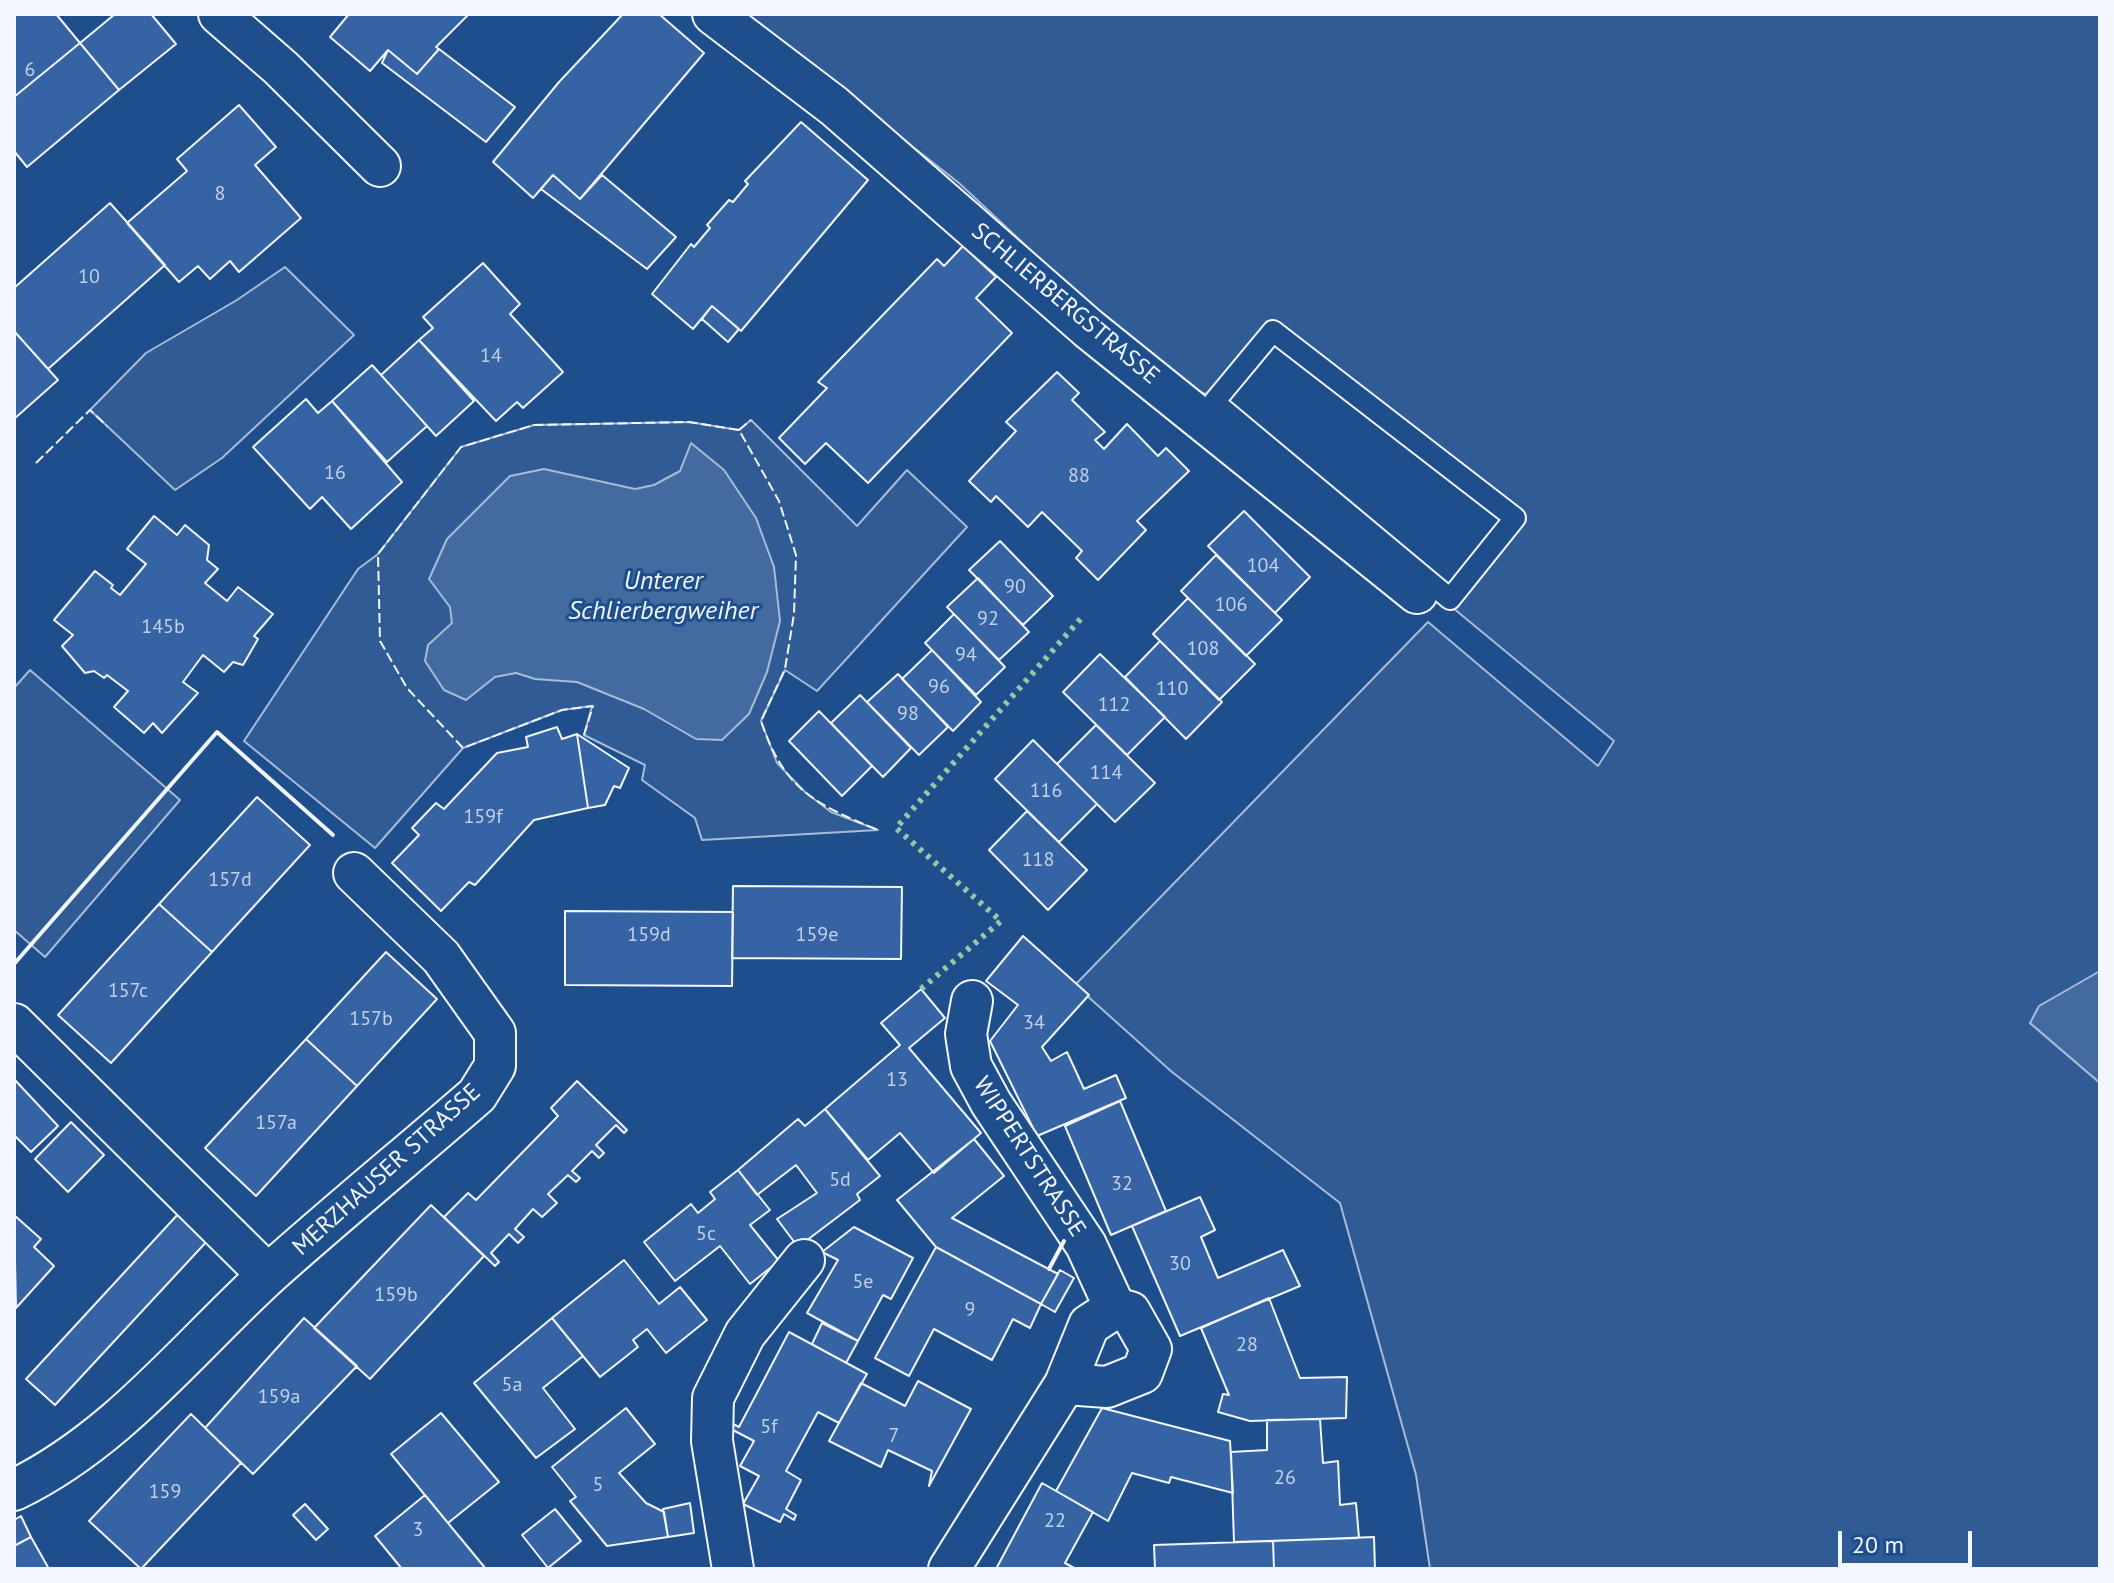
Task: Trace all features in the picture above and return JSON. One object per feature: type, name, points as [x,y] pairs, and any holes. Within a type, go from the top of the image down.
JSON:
[{"type":"street","points":[[219,14],[281,68],[380,166]]},
{"type":"street","name":"SCHLIERBERGSTRASSE","points":[[713,14],[834,106],[1089,329],[1422,587]]},
{"type":"street","name":"MERZHAUSER STRASSE","points":[[14,1490],[48,1474],[119,1422],[268,1275],[477,1095],[495,1066],[495,1033],[456,976],[441,957],[354,873]]},
{"type":"street","name":"WIPPERTSTRASSE","points":[[972,1001],[966,1034],[971,1066],[991,1103],[1086,1245],[1115,1308],[1130,1312],[1151,1349],[1142,1373],[1107,1387],[1065,1384]]},
{"type":"street","points":[[14,1024],[268,1275]]},
{"type":"street","points":[[733,1569],[712,1441],[713,1398],[745,1334],[804,1260]]},
{"type":"street","points":[[949,1569],[1065,1384],[1089,1325],[1115,1308]]},
{"type":"lane","points":[[1273,331],[1515,518],[1450,599],[1422,587],[1214,402],[1273,331]]},
{"type":"shaded area","points":[[743,14],[2100,14],[2100,971],[2030,1023],[2100,1083],[2100,1569],[1430,1569],[1416,1475],[1340,1203],[1172,1072],[1075,985],[1428,622],[1598,766],[1614,741],[1447,603],[1514,519],[1266,325],[1208,395],[1188,387],[1101,316],[959,183]]},
{"type":"shaded area","points":[[285,267],[354,335],[222,458],[175,490],[90,410],[146,353],[237,300]]},
{"type":"shaded area","points":[[751,420],[857,526],[907,470],[967,527],[817,691],[785,670],[761,721],[777,763],[805,792],[831,812],[878,830],[702,840],[695,818],[642,780],[645,765],[584,735],[592,706],[562,710],[463,748],[375,848],[244,741],[358,569],[378,554],[461,447],[534,425],[689,422],[739,430]]},
{"type":"shaded area","points":[[30,670],[180,800],[45,957],[14,930],[14,688]]},
{"type":"water","name":"Unterer Schlierbergweiher","points":[[691,443],[724,470],[756,518],[774,567],[780,621],[767,672],[749,714],[722,740],[696,739],[644,709],[577,682],[535,679],[516,673],[495,677],[466,700],[444,690],[425,661],[428,645],[452,623],[450,607],[429,579],[447,539],[510,476],[544,469],[635,489],[654,485],[680,471]]},
{"type":"water","points":[[2100,971],[2100,1083],[2030,1023],[2039,1006]]},
{"type":"building","points":[[14,14],[56,14],[80,43],[14,97]]},
{"type":"building","points":[[115,14],[151,14],[176,44],[119,90],[80,43]]},
{"type":"building","points":[[349,14],[469,14],[436,47],[439,49],[417,74],[388,50],[370,71],[330,37]]},
{"type":"building","points":[[623,14],[659,14],[704,53],[580,199],[553,175],[533,198],[493,162],[559,82]]},
{"type":"building","points":[[80,43],[119,90],[27,167],[14,151],[14,97]]},
{"type":"building","points":[[439,49],[515,107],[486,142],[382,63],[388,50],[417,74]]},
{"type":"building","points":[[239,105],[276,147],[255,165],[301,218],[239,272],[230,261],[210,279],[198,266],[179,282],[127,223],[187,171],[177,159]]},
{"type":"building","points":[[801,122],[868,180],[741,331],[712,306],[693,329],[652,294],[691,244],[694,247],[710,228],[707,225],[748,184],[745,181]]},
{"type":"building","points":[[553,175],[580,199],[602,175],[676,237],[647,269],[541,189]]},
{"type":"building","points":[[110,203],[165,265],[48,369],[14,331],[14,288]]},
{"type":"building","points":[[963,246],[996,277],[976,298],[1012,333],[868,483],[826,443],[805,464],[779,438],[827,388],[818,382],[937,259],[944,266]]},
{"type":"building","points":[[483,263],[520,304],[510,314],[563,372],[523,408],[517,402],[496,421],[419,340],[433,328],[423,317]]},
{"type":"building","points":[[712,306],[739,329],[728,342],[702,319]]},
{"type":"building","points":[[14,331],[58,380],[14,419]]},
{"type":"building","points":[[419,340],[474,401],[436,436],[381,375]]},
{"type":"building","points":[[372,365],[427,426],[387,462],[332,401]]},
{"type":"building","points":[[1057,372],[1079,393],[1072,400],[1105,432],[1095,440],[1104,449],[1127,424],[1158,456],[1166,448],[1189,471],[1137,521],[1146,530],[1098,580],[1076,558],[1082,551],[1042,512],[1028,527],[996,496],[991,502],[969,481],[1016,431],[1006,422]]},
{"type":"building","points":[[306,399],[318,413],[332,401],[402,482],[351,529],[322,497],[310,509],[253,447]]},
{"type":"building","points":[[1244,511],[1310,577],[1275,613],[1208,546]]},
{"type":"building","points":[[154,516],[177,535],[185,525],[209,545],[207,560],[218,569],[205,583],[227,601],[238,587],[273,614],[254,636],[258,639],[243,665],[233,662],[224,672],[203,655],[183,682],[198,693],[162,733],[153,723],[144,733],[114,707],[128,691],[107,675],[104,678],[94,671],[85,673],[62,646],[73,635],[54,620],[95,571],[120,595],[146,564],[127,549]]},
{"type":"building","points":[[1000,541],[1053,596],[1023,625],[969,570]]},
{"type":"building","points":[[1216,555],[1282,620],[1246,656],[1181,591]]},
{"type":"building","points":[[978,578],[1029,632],[999,660],[947,607]]},
{"type":"building","points":[[1188,598],[1255,664],[1219,700],[1153,634]]},
{"type":"building","points":[[954,614],[1005,667],[976,695],[925,643]]},
{"type":"building","points":[[1160,641],[1222,702],[1186,739],[1125,677]]},
{"type":"building","points":[[932,650],[981,702],[953,731],[902,679]]},
{"type":"building","points":[[1100,654],[1165,717],[1127,755],[1063,692]]},
{"type":"building","points":[[898,674],[948,727],[919,755],[867,702]]},
{"type":"building","points":[[860,695],[911,748],[883,777],[831,723]]},
{"type":"building","points":[[819,711],[872,766],[842,796],[789,741]]},
{"type":"building","points":[[1096,725],[1155,783],[1115,822],[1057,764]]},
{"type":"building","points":[[557,727],[562,739],[577,734],[588,808],[534,820],[475,885],[469,882],[441,911],[392,863],[419,835],[412,828],[436,803],[444,809],[497,753],[528,747],[526,737]]},
{"type":"building","points":[[577,734],[629,768],[620,788],[614,786],[605,805],[588,808]]},
{"type":"building","points":[[1033,740],[1097,804],[1059,842],[995,779]]},
{"type":"building","points":[[257,797],[310,845],[212,952],[159,904]]},
{"type":"building","points":[[1027,811],[1087,870],[1048,910],[989,850]]},
{"type":"building","points":[[733,886],[902,887],[901,959],[732,958]]},
{"type":"building","points":[[159,904],[212,952],[111,1063],[58,1015]]},
{"type":"building","points":[[565,911],[733,912],[732,986],[565,985]]},
{"type":"building","points":[[1023,936],[1089,995],[1042,1047],[1051,1061],[1067,1052],[1084,1089],[1116,1075],[1126,1098],[1037,1136],[990,1041],[1018,1005],[986,981]]},
{"type":"building","points":[[386,952],[437,999],[357,1086],[306,1039]]},
{"type":"building","points":[[921,989],[945,1018],[909,1048],[981,1133],[934,1173],[900,1133],[868,1160],[825,1109],[900,1045],[881,1023]]},
{"type":"building","points":[[306,1039],[357,1086],[256,1196],[205,1148]]},
{"type":"building","points":[[14,1079],[58,1126],[31,1152],[14,1135]]},
{"type":"building","points":[[577,1081],[627,1130],[624,1133],[616,1125],[596,1145],[604,1153],[599,1158],[592,1151],[572,1171],[580,1178],[576,1182],[568,1175],[548,1194],[557,1203],[542,1217],[533,1209],[515,1229],[524,1237],[518,1243],[509,1234],[491,1253],[499,1262],[495,1266],[444,1217],[468,1193],[476,1200],[558,1116],[551,1108]]},
{"type":"building","points":[[1120,1101],[1166,1211],[1111,1235],[1065,1126]]},
{"type":"building","points":[[825,1109],[880,1176],[857,1194],[860,1200],[798,1247],[777,1219],[817,1193],[796,1165],[757,1195],[738,1170],[798,1119],[805,1126]]},
{"type":"building","points":[[71,1122],[104,1155],[68,1192],[35,1159]]},
{"type":"building","points":[[974,1139],[1004,1176],[952,1218],[1058,1274],[1041,1304],[936,1247],[897,1200]]},
{"type":"building","points":[[738,1170],[770,1210],[750,1225],[779,1261],[750,1284],[720,1246],[675,1281],[644,1242],[691,1204],[698,1213],[715,1199],[710,1192]]},
{"type":"building","points":[[1200,1197],[1215,1230],[1201,1237],[1218,1278],[1283,1250],[1300,1286],[1180,1336],[1132,1226]]},
{"type":"building","points":[[431,1205],[484,1256],[370,1379],[314,1328]]},
{"type":"building","points":[[180,1212],[209,1239],[55,1405],[26,1379]]},
{"type":"building","points":[[14,1215],[41,1239],[34,1247],[54,1266],[16,1308]]},
{"type":"building","points":[[854,1227],[913,1258],[891,1299],[883,1295],[858,1341],[807,1313],[838,1260],[822,1252]]},
{"type":"building","points":[[936,1247],[1041,1304],[1030,1328],[1013,1319],[992,1360],[934,1329],[909,1376],[875,1358]]},
{"type":"building","points":[[624,1260],[659,1304],[680,1287],[707,1320],[666,1353],[647,1329],[633,1340],[638,1347],[600,1377],[552,1318]]},
{"type":"building","points":[[1060,1270],[1074,1278],[1055,1312],[1041,1304]]},
{"type":"building","points":[[1269,1298],[1300,1378],[1347,1377],[1346,1418],[1250,1421],[1218,1412],[1223,1394],[1229,1395],[1201,1328]]},
{"type":"building","points":[[304,1318],[357,1366],[253,1474],[205,1428]]},
{"type":"building","points":[[552,1318],[583,1356],[543,1388],[575,1429],[536,1458],[474,1383]]},
{"type":"building","points":[[822,1323],[858,1341],[846,1363],[812,1344]]},
{"type":"building","points":[[789,1332],[867,1374],[839,1423],[818,1412],[786,1471],[801,1480],[786,1509],[796,1515],[794,1520],[784,1514],[780,1522],[743,1504],[759,1476],[740,1466],[754,1441],[729,1428],[731,1423],[739,1427]]},
{"type":"building","points":[[918,1381],[971,1409],[929,1486],[932,1471],[888,1450],[881,1467],[829,1441],[861,1383],[905,1406]]},
{"type":"building","points":[[626,1408],[655,1444],[619,1473],[646,1503],[664,1512],[668,1537],[607,1546],[570,1501],[576,1497],[552,1467]]},
{"type":"building","points":[[1102,1408],[1230,1441],[1233,1493],[1171,1477],[1169,1483],[1132,1473],[1108,1521],[1056,1491]]},
{"type":"building","points":[[441,1413],[499,1482],[448,1523],[391,1454]]},
{"type":"building","points":[[191,1414],[241,1463],[141,1569],[89,1521]]},
{"type":"building","points":[[1320,1419],[1323,1463],[1338,1461],[1340,1505],[1356,1503],[1359,1538],[1234,1542],[1231,1452],[1267,1450],[1267,1420]]},
{"type":"building","points":[[1042,1483],[1093,1512],[1065,1563],[1076,1569],[996,1569]]},
{"type":"building","points":[[425,1495],[486,1569],[402,1569],[375,1536]]},
{"type":"building","points":[[690,1503],[694,1533],[668,1537],[663,1509]]},
{"type":"building","points":[[305,1504],[328,1529],[316,1540],[293,1515]]},
{"type":"building","points":[[555,1509],[581,1541],[548,1568],[522,1535]]},
{"type":"building","points":[[21,1516],[31,1537],[14,1546],[14,1520]]},
{"type":"building","points":[[31,1537],[49,1569],[14,1569],[14,1546]]},
{"type":"building","points":[[1374,1537],[1375,1569],[1274,1569],[1273,1541]]},
{"type":"building","points":[[1273,1541],[1274,1569],[1155,1569],[1154,1545]]},
{"type":"hedge","points":[[921,989],[1001,921],[896,828],[1084,615]]},
{"type":"fence","points":[[36,463],[90,410],[107,426]]},
{"type":"fence","points":[[739,430],[751,420]]},
{"type":"fence","points":[[584,735],[593,706],[562,710],[463,748],[407,688],[380,641],[378,554],[461,447],[534,425],[689,422],[739,430],[779,501],[796,555],[794,614],[785,669],[761,721],[780,763],[804,792],[836,812],[878,830]]},
{"type":"wall","points":[[14,964],[217,732],[333,835]]},
{"type":"wall","points":[[1049,1269],[1064,1241]]}]
